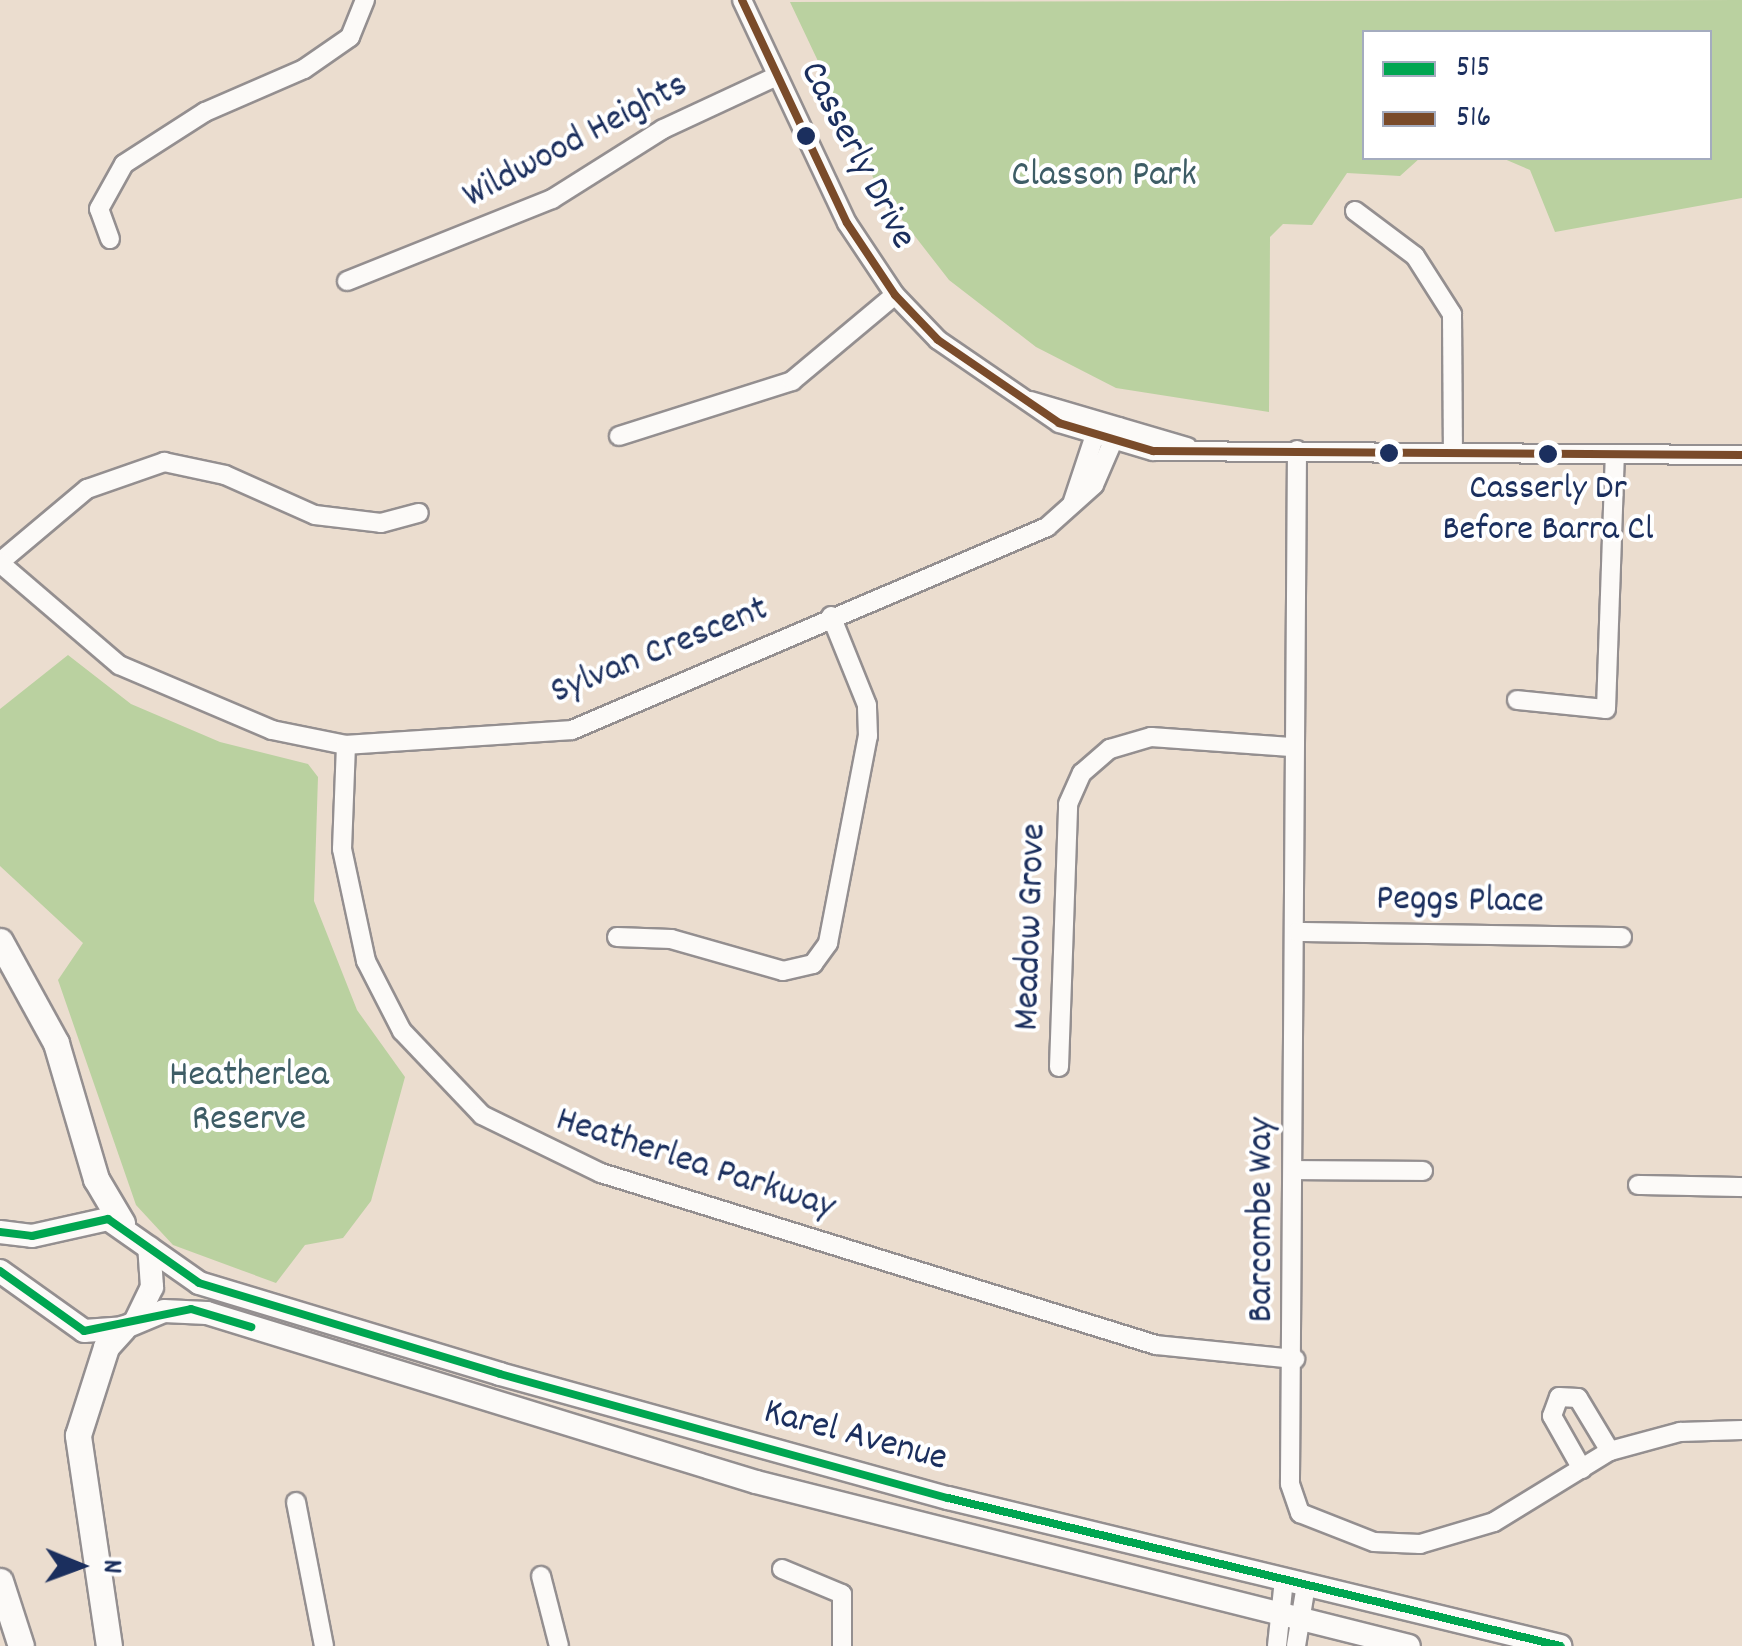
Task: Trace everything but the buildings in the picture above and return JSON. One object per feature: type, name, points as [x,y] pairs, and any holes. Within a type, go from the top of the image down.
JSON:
[{"type":"highway","points":[[0,941],[56,1043],[96,1179],[122,1223]]},
{"type":"highway","points":[[109,1646],[78,1435],[106,1347],[129,1325]]},
{"type":"highway","points":[[0,1581],[21,1646]]},
{"type":"main road","points":[[0,1232],[32,1236],[95,1218],[122,1223]]},
{"type":"main road","name":"Karel Avenue","points":[[122,1223],[149,1248],[199,1283],[948,1498],[1560,1646]]},
{"type":"main road","points":[[129,1325],[152,1287],[149,1248]]},
{"type":"main road","name":"Karel Avenue","points":[[0,1271],[67,1323],[96,1333],[164,1311],[207,1312],[666,1457],[1059,1561],[1410,1646]]},
{"type":"main road","points":[[948,1498],[946,1518],[1030,1540],[1059,1561]]},
{"type":"street","points":[[110,238],[98,209],[124,164],[205,112],[304,69],[350,37],[365,0]]},
{"type":"street","name":"Casserly Drive","points":[[742,0],[847,223],[895,295],[938,340],[1025,400],[1117,435],[1191,449],[1742,455]]},
{"type":"street","name":"Wildwood Heights","points":[[347,281],[552,199],[663,128],[776,76]]},
{"type":"street","points":[[1355,211],[1414,256],[1452,314],[1453,452]]},
{"type":"street","points":[[619,436],[792,381],[895,295]]},
{"type":"street","points":[[1070,509],[1098,428]]},
{"type":"street","name":"Sylvan Crescent","points":[[0,562],[119,664],[272,730],[346,745],[572,730],[831,616],[1047,527],[1070,509],[1117,435]]},
{"type":"street","name":"Barcombe Way","points":[[1297,450],[1292,747],[1296,1358],[1290,1484],[1315,1526],[1396,1545],[1458,1537],[1610,1451],[1680,1432],[1742,1430]]},
{"type":"street","points":[[1517,700],[1606,708],[1615,455]]},
{"type":"street","points":[[0,562],[87,489],[164,462],[332,518],[381,523],[419,514]]},
{"type":"street","points":[[617,937],[672,939],[783,971],[813,964],[828,943],[868,736],[867,705],[831,616]]},
{"type":"street","name":"Meadow Grove","points":[[1059,1068],[1068,804],[1082,773],[1110,749],[1151,737],[1292,747]]},
{"type":"street","name":"Heatherlea Parkway","points":[[346,745],[342,850],[366,961],[402,1031],[482,1116],[601,1173],[1156,1345],[1296,1358]]},
{"type":"street","name":"Peggs Place","points":[[1296,932],[1622,937]]},
{"type":"street","points":[[1294,1170],[1422,1171]]},
{"type":"street","points":[[1638,1185],[1742,1187]]},
{"type":"street","points":[[1582,1469],[1552,1416],[1558,1397],[1578,1398],[1610,1451]]},
{"type":"street","points":[[296,1502],[324,1646]]},
{"type":"street","points":[[782,1568],[842,1594],[842,1646]]},
{"type":"street","points":[[541,1576],[559,1646]]},
{"type":"street","points":[[1277,1646],[1294,1582]]},
{"type":"street","points":[[1287,1614],[1296,1646]]},
{"type":"green space","name":"Classon Park","points":[[1742,0],[1742,198],[1555,232],[1530,170],[1507,160],[1712,160],[1712,30],[1362,30],[1362,160],[1418,160],[1400,176],[1347,173],[1312,225],[1283,224],[1270,237],[1269,412],[1116,388],[1036,347],[949,280],[879,190],[790,2]]},
{"type":"green space","name":"Heatherlea Reserve","points":[[68,655],[131,704],[220,742],[308,764],[318,777],[314,901],[357,1010],[405,1077],[371,1201],[343,1238],[305,1245],[276,1283],[173,1245],[136,1205],[58,980],[83,943],[0,866],[0,709]]},
{"type":"transit line","name":"516","points":[[742,0],[847,223],[895,295],[938,340],[1059,423],[1153,451],[1742,455]]},
{"type":"transit line","name":"515","points":[[0,1232],[32,1236],[108,1219],[199,1283],[500,1374],[948,1498],[1560,1646]]},
{"type":"transit line","name":"515","points":[[0,1271],[84,1331],[191,1309],[251,1327]]},
{"type":"place","name":"Casserly Dr Before Barra Cl","points":[[1548,454]]}]
